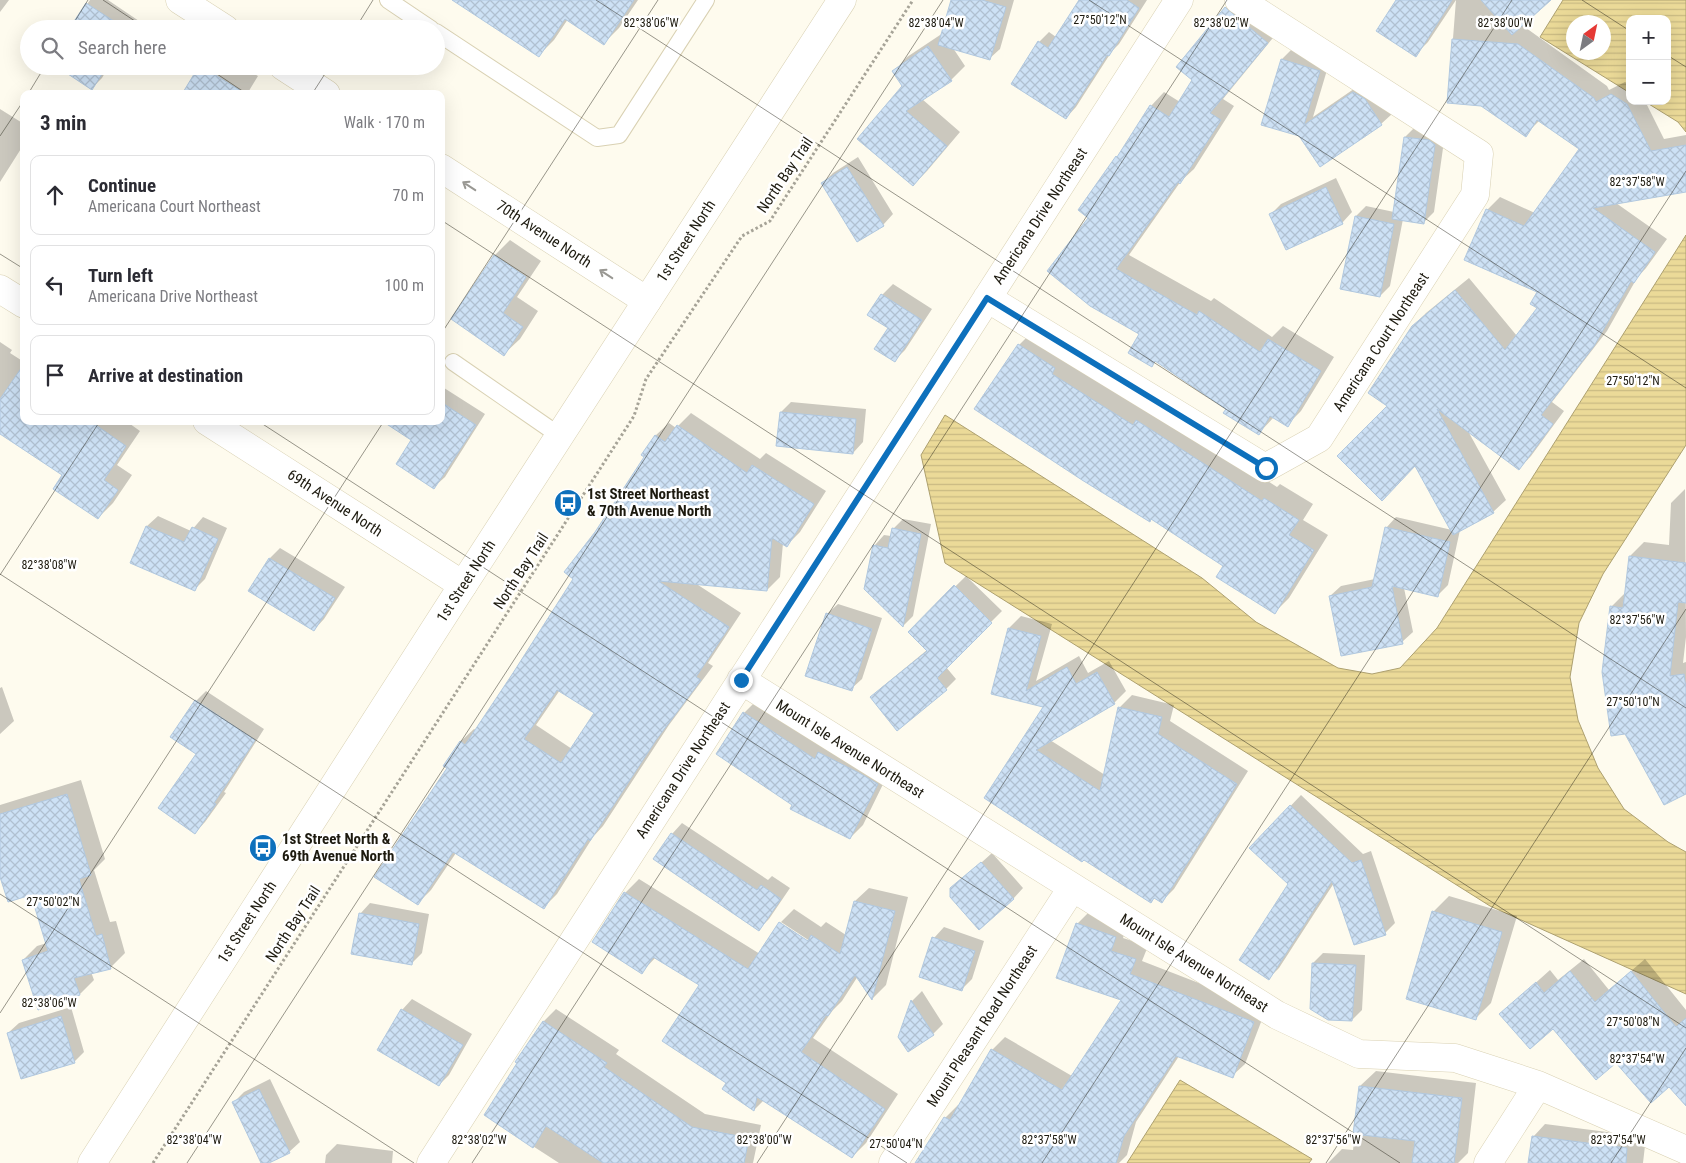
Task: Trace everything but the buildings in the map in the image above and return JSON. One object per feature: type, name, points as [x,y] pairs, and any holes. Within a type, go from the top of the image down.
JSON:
[{"type":"street","points":[[180,0],[211,20]]},
{"type":"street","name":"1st Street North","points":[[92,1163],[842,0]]},
{"type":"street","name":"Americana Drive Northeast","points":[[430,1163],[1179,0]]},
{"type":"street","name":"Americana Court Northeast","points":[[987,298],[1266,468],[1319,438],[1475,195],[1479,154],[1239,0]]},
{"type":"street","points":[[297,75],[320,90]]},
{"type":"street","name":"70th Avenue North","points":[[445,171],[647,301]]},
{"type":"street","points":[[0,289],[20,302]]},
{"type":"street","name":"69th Avenue North","points":[[213,425],[463,585]]},
{"type":"street","name":"Mount Isle Avenue Northeast","points":[[741,680],[1277,1015],[1359,1054],[1455,1058],[1538,1085],[1686,1150]]},
{"type":"street","name":"Mount Pleasant Road Northeast","points":[[893,1163],[1072,888]]},
{"type":"street","points":[[1488,1163],[1538,1085]]},
{"type":"lane","points":[[388,0],[418,20]]},
{"type":"lane","points":[[445,38],[597,138],[619,135],[706,0]]},
{"type":"lane","points":[[453,362],[560,436]]},
{"type":"path","name":"North Bay Trail","points":[[153,1163],[634,416],[646,379],[742,236],[770,221],[913,0]]},
{"type":"shaded area","points":[[1563,0],[1686,0],[1686,132],[1678,122],[1650,105],[1671,105],[1671,15],[1626,15],[1626,91],[1577,60],[1611,60],[1611,15],[1566,15],[1566,53],[1540,37]]},
{"type":"shaded area","points":[[1686,235],[1686,445],[1603,574],[1579,623],[1570,677],[1578,720],[1598,768],[1624,809],[1668,842],[1686,852],[1686,994],[1490,906],[945,563],[921,455],[945,415],[1202,578],[1256,622],[1338,668],[1372,674],[1400,668],[1437,628]]},
{"type":"shaded area","points":[[1180,1080],[1312,1159],[1309,1163],[1127,1163]]},
{"type":"place","name":"1st Street Northeast & 70th Avenue North","points":[[568,503]]},
{"type":"place","name":"1st Street North & 69th Avenue North","points":[[263,848]]},
{"type":"route","points":[[741,680],[987,298],[1266,468]]}]
